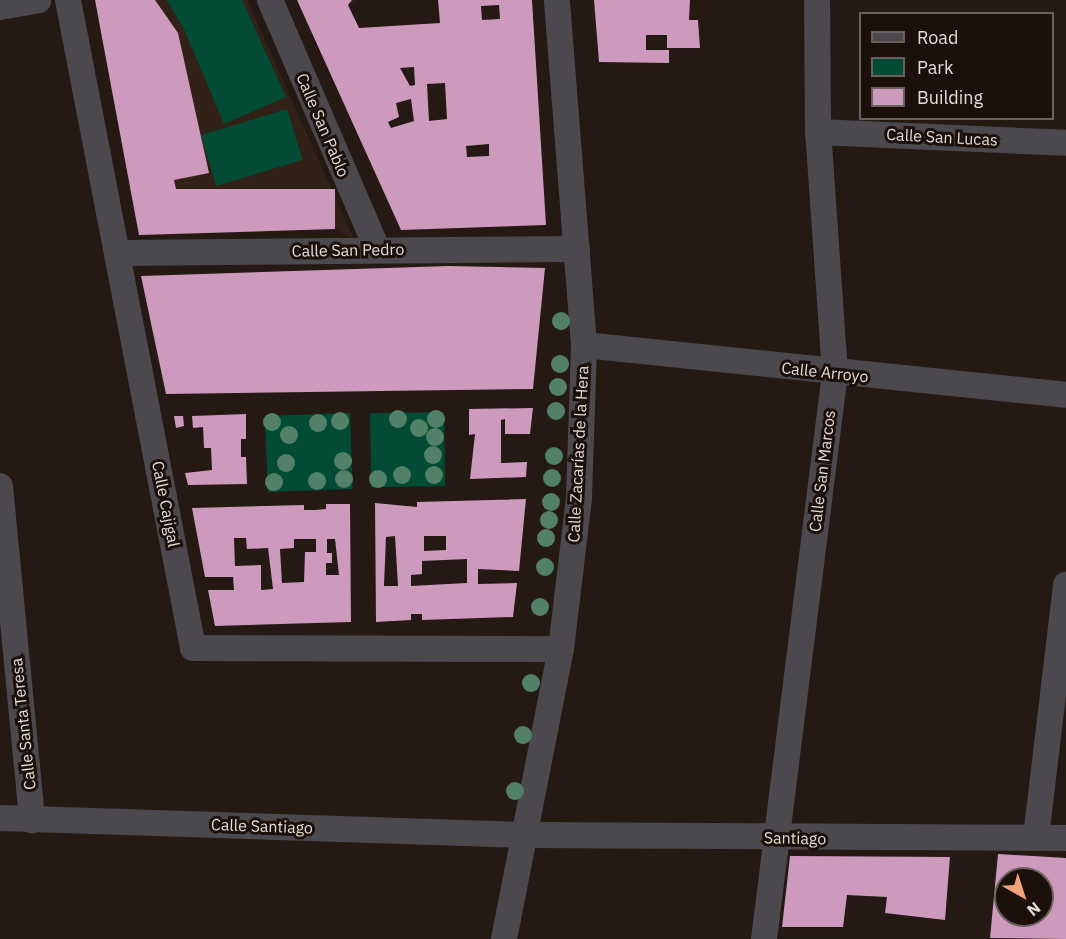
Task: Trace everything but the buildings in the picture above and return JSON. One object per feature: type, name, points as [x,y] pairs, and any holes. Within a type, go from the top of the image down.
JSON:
[{"type":"street","points":[[0,7],[38,0]]},
{"type":"street","name":"Calle Cajigal","points":[[68,0],[119,253],[193,648],[561,648]]},
{"type":"street","name":"Calle San Pablo","points":[[270,0],[376,249]]},
{"type":"street","name":"Calle Zacarías de la Hera","points":[[504,939],[561,648],[579,497],[584,345],[557,0]]},
{"type":"street","name":"Calle San Marcos","points":[[764,939],[835,373],[819,132],[817,0]]},
{"type":"street","name":"Calle San Lucas","points":[[819,132],[1066,143]]},
{"type":"street","name":"Calle San Pedro","points":[[119,253],[577,249]]},
{"type":"street","name":"Calle Arroyo","points":[[584,345],[835,373],[1066,395]]},
{"type":"street","name":"Calle Santa Teresa","points":[[0,486],[32,820]]},
{"type":"street","points":[[1036,837],[1066,585]]},
{"type":"street","name":"Calle Santiago","points":[[0,818],[523,835]]},
{"type":"street","name":"Santiago","points":[[523,835],[1066,838]]},
{"type":"shaded area","points":[[95,0],[247,0],[354,239],[334,229],[139,235]]},
{"type":"green space","points":[[167,0],[242,0],[286,97],[224,124],[184,29]]},
{"type":"green space","points":[[287,109],[302,160],[216,186],[201,135]]},
{"type":"green space","points":[[444,412],[445,486],[371,487],[370,413]]},
{"type":"green space","points":[[350,413],[353,489],[268,492],[265,416]]}]
